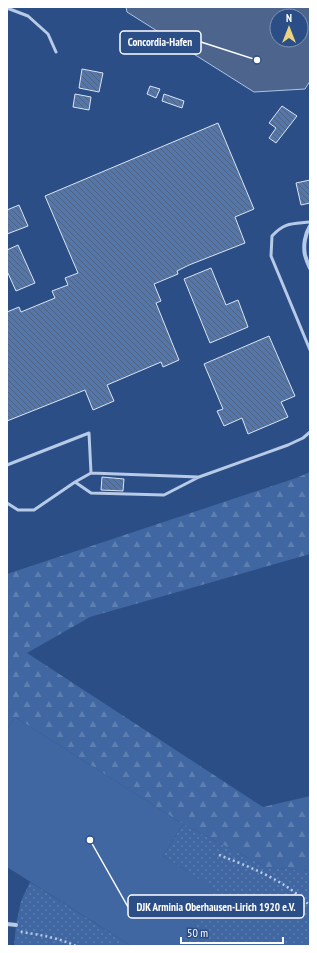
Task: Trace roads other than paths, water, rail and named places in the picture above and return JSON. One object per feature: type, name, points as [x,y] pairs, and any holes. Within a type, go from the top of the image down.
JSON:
[{"type":"street","points":[[310,226],[304,246],[305,256],[310,268]]},
{"type":"street","points":[[7,924],[16,925]]},
{"type":"lane","points":[[7,8],[28,16],[48,34],[56,52]]},
{"type":"lane","points":[[310,222],[287,225],[280,228],[272,236],[271,256],[310,350]]},
{"type":"lane","points":[[75,482],[91,493],[164,495],[199,477],[288,445],[303,438],[310,432]]},
{"type":"lane","points":[[7,465],[89,433],[91,473]]},
{"type":"lane","points":[[7,503],[18,510],[34,510],[91,473],[199,477]]},
{"type":"place","name":"Concordia-Hafen","points":[[257,60]]},
{"type":"place","name":"DJK Arminia Oberhausen-Lirich 1920 e.V.","points":[[90,840]]}]
